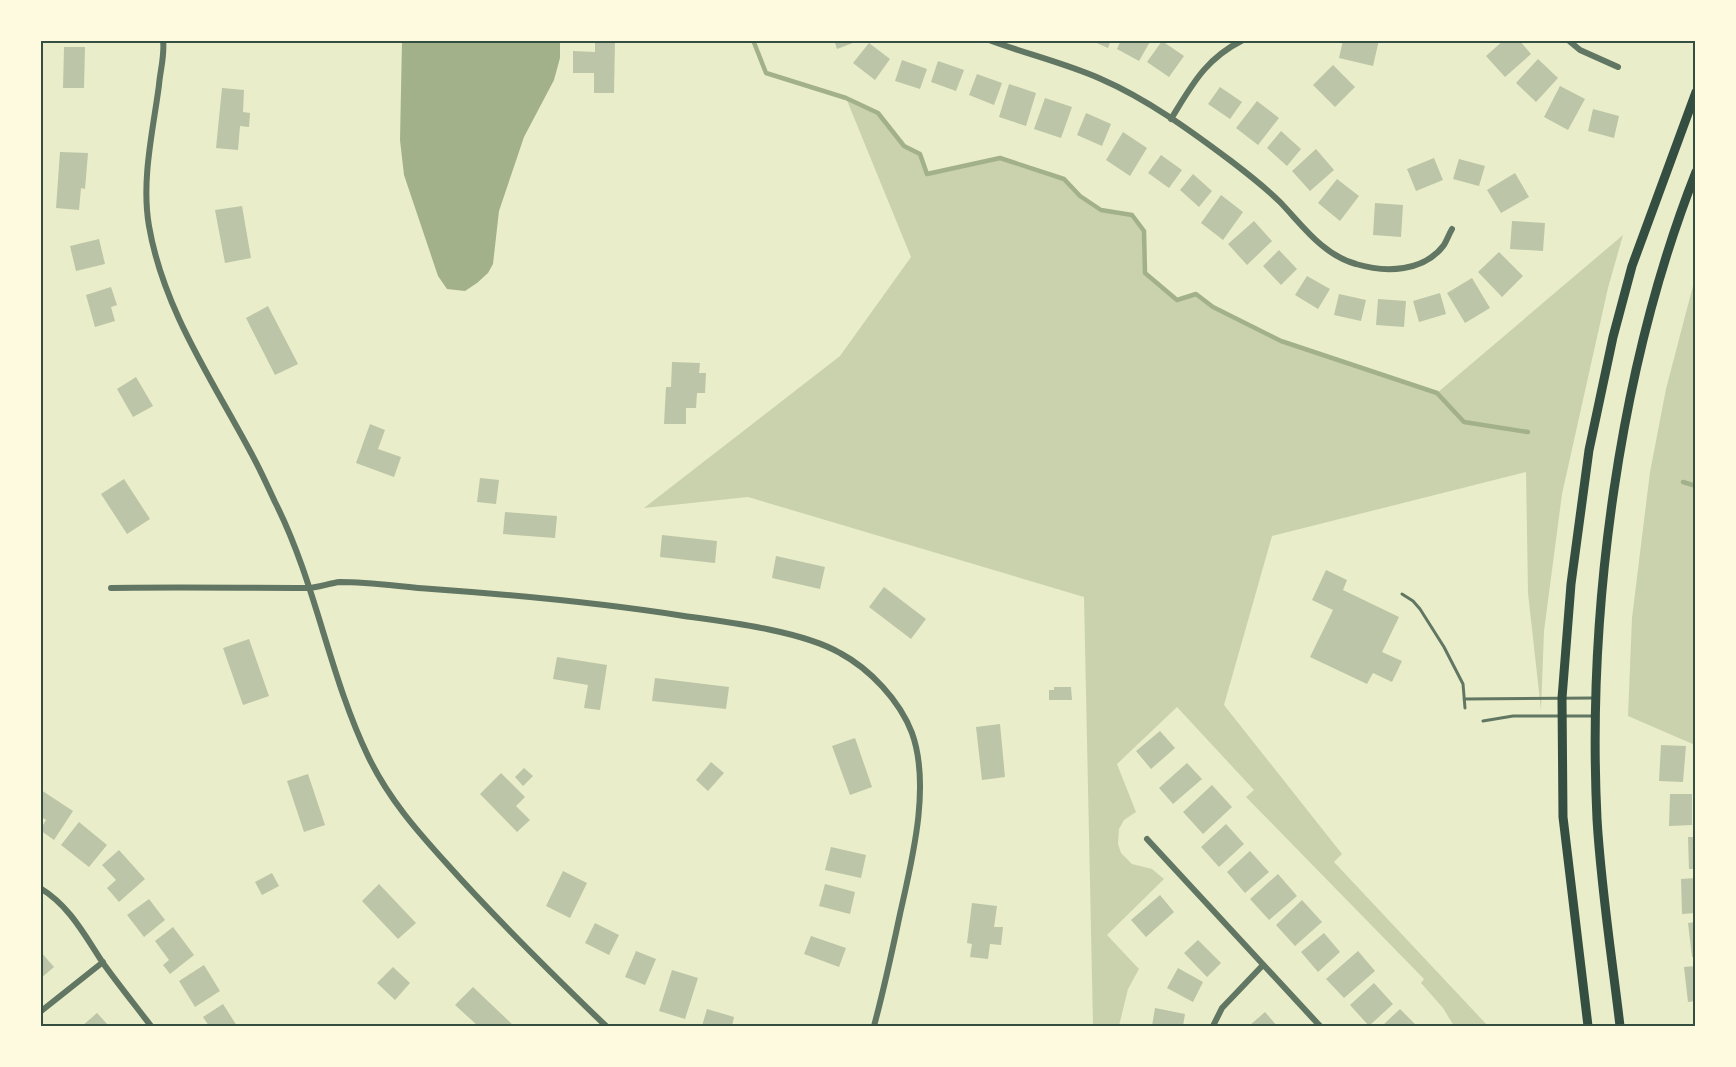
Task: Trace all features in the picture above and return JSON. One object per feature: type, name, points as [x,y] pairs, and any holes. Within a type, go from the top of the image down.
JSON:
[{"type":"main road","points":[[1587,1026],[1563,817],[1562,716],[1571,584],[1578,522],[1601,391],[1632,266],[1695,92]]},
{"type":"main road","points":[[1620,1026],[1597,820],[1596,716],[1603,589],[1614,495],[1632,395],[1660,276],[1695,172]]},
{"type":"street","points":[[989,40],[1101,79],[1171,119],[1256,181],[1321,246],[1356,264],[1382,268],[1415,266],[1429,260],[1444,245],[1452,229]]},
{"type":"street","points":[[1171,119],[1198,74],[1213,59],[1243,40]]},
{"type":"street","points":[[1569,40],[1580,50],[1618,67]]},
{"type":"street","points":[[165,42],[146,189],[148,222],[154,254],[184,331],[256,461],[279,508],[311,588],[350,710],[368,756],[386,789],[407,820],[472,892],[606,1026]]},
{"type":"street","points":[[111,588],[240,586],[311,588],[338,582],[455,590],[646,610],[780,633],[838,651],[853,660],[878,683],[902,713],[918,753],[920,797],[911,866],[874,1026]]},
{"type":"street","points":[[1147,839],[1320,1026]]},
{"type":"street","points":[[40,888],[70,914],[151,1026]]},
{"type":"street","points":[[40,1012],[103,962]]},
{"type":"street","points":[[1213,1026],[1222,1008],[1263,964]]},
{"type":"lane","points":[[1402,594],[1420,609],[1438,637],[1463,684],[1465,708]]},
{"type":"lane","points":[[1464,699],[1597,698]]},
{"type":"lane","points":[[1483,721],[1513,716],[1596,716]]},
{"type":"shaded area","points":[[402,41],[560,41],[560,58],[554,80],[524,137],[499,211],[493,264],[488,273],[465,291],[447,289],[438,276],[404,175],[400,140]]},
{"type":"shaded area","points":[[846,98],[878,113],[904,146],[920,154],[927,174],[1000,158],[1064,179],[1080,196],[1101,210],[1132,215],[1144,231],[1145,273],[1177,300],[1196,294],[1213,307],[1281,341],[1437,393],[1623,235],[1608,288],[1562,494],[1544,631],[1541,710],[1528,593],[1526,472],[1272,536],[1224,705],[1342,854],[1334,862],[1488,1026],[1454,1026],[1443,1008],[1421,983],[1424,979],[1246,797],[1254,790],[1177,707],[1117,764],[1136,812],[1124,820],[1119,829],[1118,844],[1121,853],[1132,864],[1152,869],[1164,879],[1107,935],[1139,969],[1128,989],[1119,1026],[1093,1026],[1084,597],[748,497],[644,508],[840,356],[911,257]]},
{"type":"shaded area","points":[[1695,278],[1695,745],[1628,716],[1632,618],[1650,472],[1666,389]]},
{"type":"building","points":[[595,40],[615,40],[614,93],[594,93],[594,73],[573,73],[573,51],[595,52]]},
{"type":"building","points":[[834,40],[858,40],[858,41],[837,49]]},
{"type":"building","points":[[1090,40],[1111,40],[1108,48]]},
{"type":"building","points":[[1121,40],[1151,40],[1139,61],[1117,49]]},
{"type":"building","points":[[1343,40],[1379,40],[1373,66],[1339,58]]},
{"type":"building","points":[[1504,40],[1519,40],[1531,54],[1505,77],[1486,56]]},
{"type":"building","points":[[1162,41],[1184,56],[1169,77],[1147,62]]},
{"type":"building","points":[[869,43],[890,59],[875,80],[853,63]]},
{"type":"building","points":[[64,47],[85,47],[84,88],[63,88]]},
{"type":"building","points":[[1538,59],[1558,78],[1536,102],[1516,83]]},
{"type":"building","points":[[902,60],[927,69],[920,89],[895,81]]},
{"type":"building","points":[[938,61],[964,70],[956,91],[931,82]]},
{"type":"building","points":[[1333,65],[1355,87],[1335,107],[1313,85]]},
{"type":"building","points":[[977,74],[1002,83],[994,105],[969,95]]},
{"type":"building","points":[[1009,84],[1036,93],[1026,126],[999,117]]},
{"type":"building","points":[[1560,86],[1585,99],[1568,130],[1544,117]]},
{"type":"building","points":[[1220,87],[1242,102],[1230,119],[1208,104]]},
{"type":"building","points":[[222,88],[244,90],[243,112],[250,113],[249,127],[240,126],[238,150],[216,148]]},
{"type":"building","points":[[1045,98],[1072,107],[1061,138],[1034,129]]},
{"type":"building","points":[[1257,101],[1279,118],[1258,145],[1236,128]]},
{"type":"building","points":[[1593,109],[1619,116],[1614,138],[1588,131]]},
{"type":"building","points":[[1086,113],[1111,124],[1102,146],[1077,135]]},
{"type":"building","points":[[1281,131],[1301,149],[1287,166],[1267,148]]},
{"type":"building","points":[[1123,132],[1147,148],[1130,176],[1106,160]]},
{"type":"building","points":[[1316,149],[1334,170],[1310,191],[1292,171]]},
{"type":"building","points":[[60,152],[88,153],[85,189],[81,188],[79,210],[56,208]]},
{"type":"building","points":[[1161,155],[1182,170],[1169,188],[1148,173]]},
{"type":"building","points":[[1434,158],[1443,180],[1416,191],[1407,169]]},
{"type":"building","points":[[1459,159],[1485,166],[1479,186],[1453,179]]},
{"type":"building","points":[[1515,173],[1529,197],[1501,213],[1487,190]]},
{"type":"building","points":[[1193,174],[1212,191],[1199,207],[1180,190]]},
{"type":"building","points":[[1337,179],[1359,196],[1340,221],[1318,203]]},
{"type":"building","points":[[1221,195],[1243,212],[1223,240],[1201,223]]},
{"type":"building","points":[[1375,203],[1403,205],[1401,237],[1373,235]]},
{"type":"building","points":[[242,206],[251,258],[225,263],[215,210]]},
{"type":"building","points":[[1254,221],[1272,241],[1247,265],[1228,244]]},
{"type":"building","points":[[1512,221],[1545,223],[1543,251],[1510,249]]},
{"type":"building","points":[[99,239],[105,264],[76,271],[70,246]]},
{"type":"building","points":[[1279,250],[1297,269],[1281,285],[1263,266]]},
{"type":"building","points":[[1499,252],[1523,276],[1502,297],[1478,272]]},
{"type":"building","points":[[1307,276],[1330,289],[1318,309],[1295,295]]},
{"type":"building","points":[[1472,278],[1490,308],[1465,323],[1447,293]]},
{"type":"building","points":[[111,287],[117,305],[111,307],[115,321],[95,327],[86,295]]},
{"type":"building","points":[[1440,293],[1446,314],[1419,322],[1413,301]]},
{"type":"building","points":[[1339,294],[1366,300],[1361,321],[1334,315]]},
{"type":"building","points":[[1378,299],[1406,301],[1404,327],[1376,325]]},
{"type":"building","points":[[268,306],[298,364],[275,375],[246,318]]},
{"type":"building","points":[[672,362],[700,363],[699,373],[706,373],[705,393],[697,393],[696,408],[686,408],[686,424],[664,424],[666,387],[671,387]]},
{"type":"building","points":[[136,377],[153,406],[133,417],[117,389]]},
{"type":"building","points":[[370,424],[385,430],[378,449],[401,457],[394,477],[356,463]]},
{"type":"building","points":[[480,478],[499,480],[496,504],[477,502]]},
{"type":"building","points":[[124,479],[150,519],[127,534],[101,494]]},
{"type":"building","points":[[505,512],[557,516],[555,538],[503,534]]},
{"type":"building","points":[[662,535],[717,541],[715,563],[660,557]]},
{"type":"building","points":[[776,556],[825,567],[820,589],[772,578]]},
{"type":"building","points":[[1326,570],[1347,580],[1343,590],[1399,617],[1382,652],[1402,661],[1392,682],[1373,673],[1367,684],[1310,657],[1333,610],[1312,600]]},
{"type":"building","points":[[884,587],[926,619],[911,639],[869,607]]},
{"type":"building","points":[[249,639],[269,696],[243,705],[223,648]]},
{"type":"building","points":[[557,657],[607,665],[600,710],[584,708],[588,685],[553,679]]},
{"type":"building","points":[[655,678],[729,687],[726,709],[652,701]]},
{"type":"building","points":[[1054,687],[1071,687],[1072,700],[1049,700],[1049,690],[1054,690]]},
{"type":"building","points":[[1000,724],[1005,777],[982,780],[976,727]]},
{"type":"building","points":[[1160,731],[1175,748],[1151,769],[1136,751]]},
{"type":"building","points":[[855,738],[872,787],[850,795],[832,746]]},
{"type":"building","points":[[1661,745],[1686,746],[1683,782],[1659,781]]},
{"type":"building","points":[[711,762],[724,773],[708,791],[696,780]]},
{"type":"building","points":[[1187,763],[1202,779],[1173,804],[1159,788]]},
{"type":"building","points":[[524,768],[533,776],[523,786],[515,777]]},
{"type":"building","points":[[501,773],[525,797],[516,806],[530,820],[517,832],[480,794]]},
{"type":"building","points":[[308,774],[325,825],[304,832],[287,781]]},
{"type":"building","points":[[1212,785],[1232,807],[1203,834],[1183,812]]},
{"type":"building","points":[[41,790],[73,811],[54,840],[40,830],[46,820],[40,816]]},
{"type":"building","points":[[1670,794],[1692,794],[1692,825],[1669,826]]},
{"type":"building","points":[[79,822],[107,845],[89,867],[61,845]]},
{"type":"building","points":[[1226,824],[1244,844],[1219,867],[1201,847]]},
{"type":"building","points":[[1688,837],[1696,837],[1696,869],[1689,869]]},
{"type":"building","points":[[831,847],[866,855],[861,878],[825,870]]},
{"type":"building","points":[[119,850],[145,879],[119,902],[107,888],[116,880],[102,865]]},
{"type":"building","points":[[1250,851],[1269,872],[1245,893],[1227,872]]},
{"type":"building","points":[[563,871],[587,883],[570,918],[546,906]]},
{"type":"building","points":[[272,873],[279,886],[262,895],[255,882]]},
{"type":"building","points":[[1278,874],[1297,896],[1269,920],[1250,899]]},
{"type":"building","points":[[1696,878],[1696,913],[1682,914],[1681,879]]},
{"type":"building","points":[[379,884],[416,923],[398,939],[362,901]]},
{"type":"building","points":[[825,884],[855,892],[850,914],[819,906]]},
{"type":"building","points":[[1160,895],[1174,912],[1146,937],[1131,920]]},
{"type":"building","points":[[149,899],[165,920],[144,937],[127,915]]},
{"type":"building","points":[[1302,900],[1322,922],[1295,946],[1276,925]]},
{"type":"building","points":[[972,903],[997,906],[994,927],[1003,927],[1001,945],[990,944],[988,959],[970,957],[972,944],[967,943]]},
{"type":"building","points":[[1696,922],[1696,957],[1692,957],[1688,923]]},
{"type":"building","points":[[595,923],[619,935],[609,955],[585,943]]},
{"type":"building","points":[[173,927],[194,955],[170,974],[163,965],[169,960],[155,941]]},
{"type":"building","points":[[1324,933],[1340,952],[1318,972],[1301,952]]},
{"type":"building","points":[[811,936],[846,948],[839,967],[804,954]]},
{"type":"building","points":[[1198,940],[1221,963],[1207,977],[1184,953]]},
{"type":"building","points":[[40,951],[54,967],[40,979]]},
{"type":"building","points":[[636,951],[656,959],[645,985],[625,977]]},
{"type":"building","points":[[1358,951],[1375,971],[1344,998],[1326,979]]},
{"type":"building","points":[[204,965],[220,991],[195,1007],[179,981]]},
{"type":"building","points":[[1696,966],[1696,1001],[1688,1002],[1684,967]]},
{"type":"building","points":[[393,967],[410,983],[395,1000],[377,983]]},
{"type":"building","points":[[1178,968],[1203,982],[1193,1002],[1167,988]]},
{"type":"building","points":[[672,970],[698,978],[685,1019],[659,1011]]},
{"type":"building","points":[[1374,983],[1393,1004],[1369,1026],[1350,1005]]},
{"type":"building","points":[[473,987],[514,1026],[478,1026],[455,1005]]},
{"type":"building","points":[[223,1004],[237,1026],[209,1026],[203,1017]]},
{"type":"building","points":[[1155,1008],[1185,1014],[1183,1026],[1152,1026]]},
{"type":"building","points":[[707,1009],[734,1017],[732,1026],[702,1026]]},
{"type":"building","points":[[1400,1009],[1417,1026],[1382,1026]]},
{"type":"building","points":[[1265,1012],[1277,1026],[1249,1026]]},
{"type":"building","points":[[97,1013],[109,1026],[82,1026]]},
{"type":"waterway","points":[[753,40],[766,73],[846,98],[878,113],[904,146],[920,154],[927,174],[1000,158],[1064,179],[1080,196],[1101,210],[1132,215],[1144,231],[1145,273],[1177,300],[1196,294],[1213,307],[1281,341],[1437,393],[1464,422],[1528,432]]},
{"type":"waterway","points":[[1683,482],[1696,486]]}]
